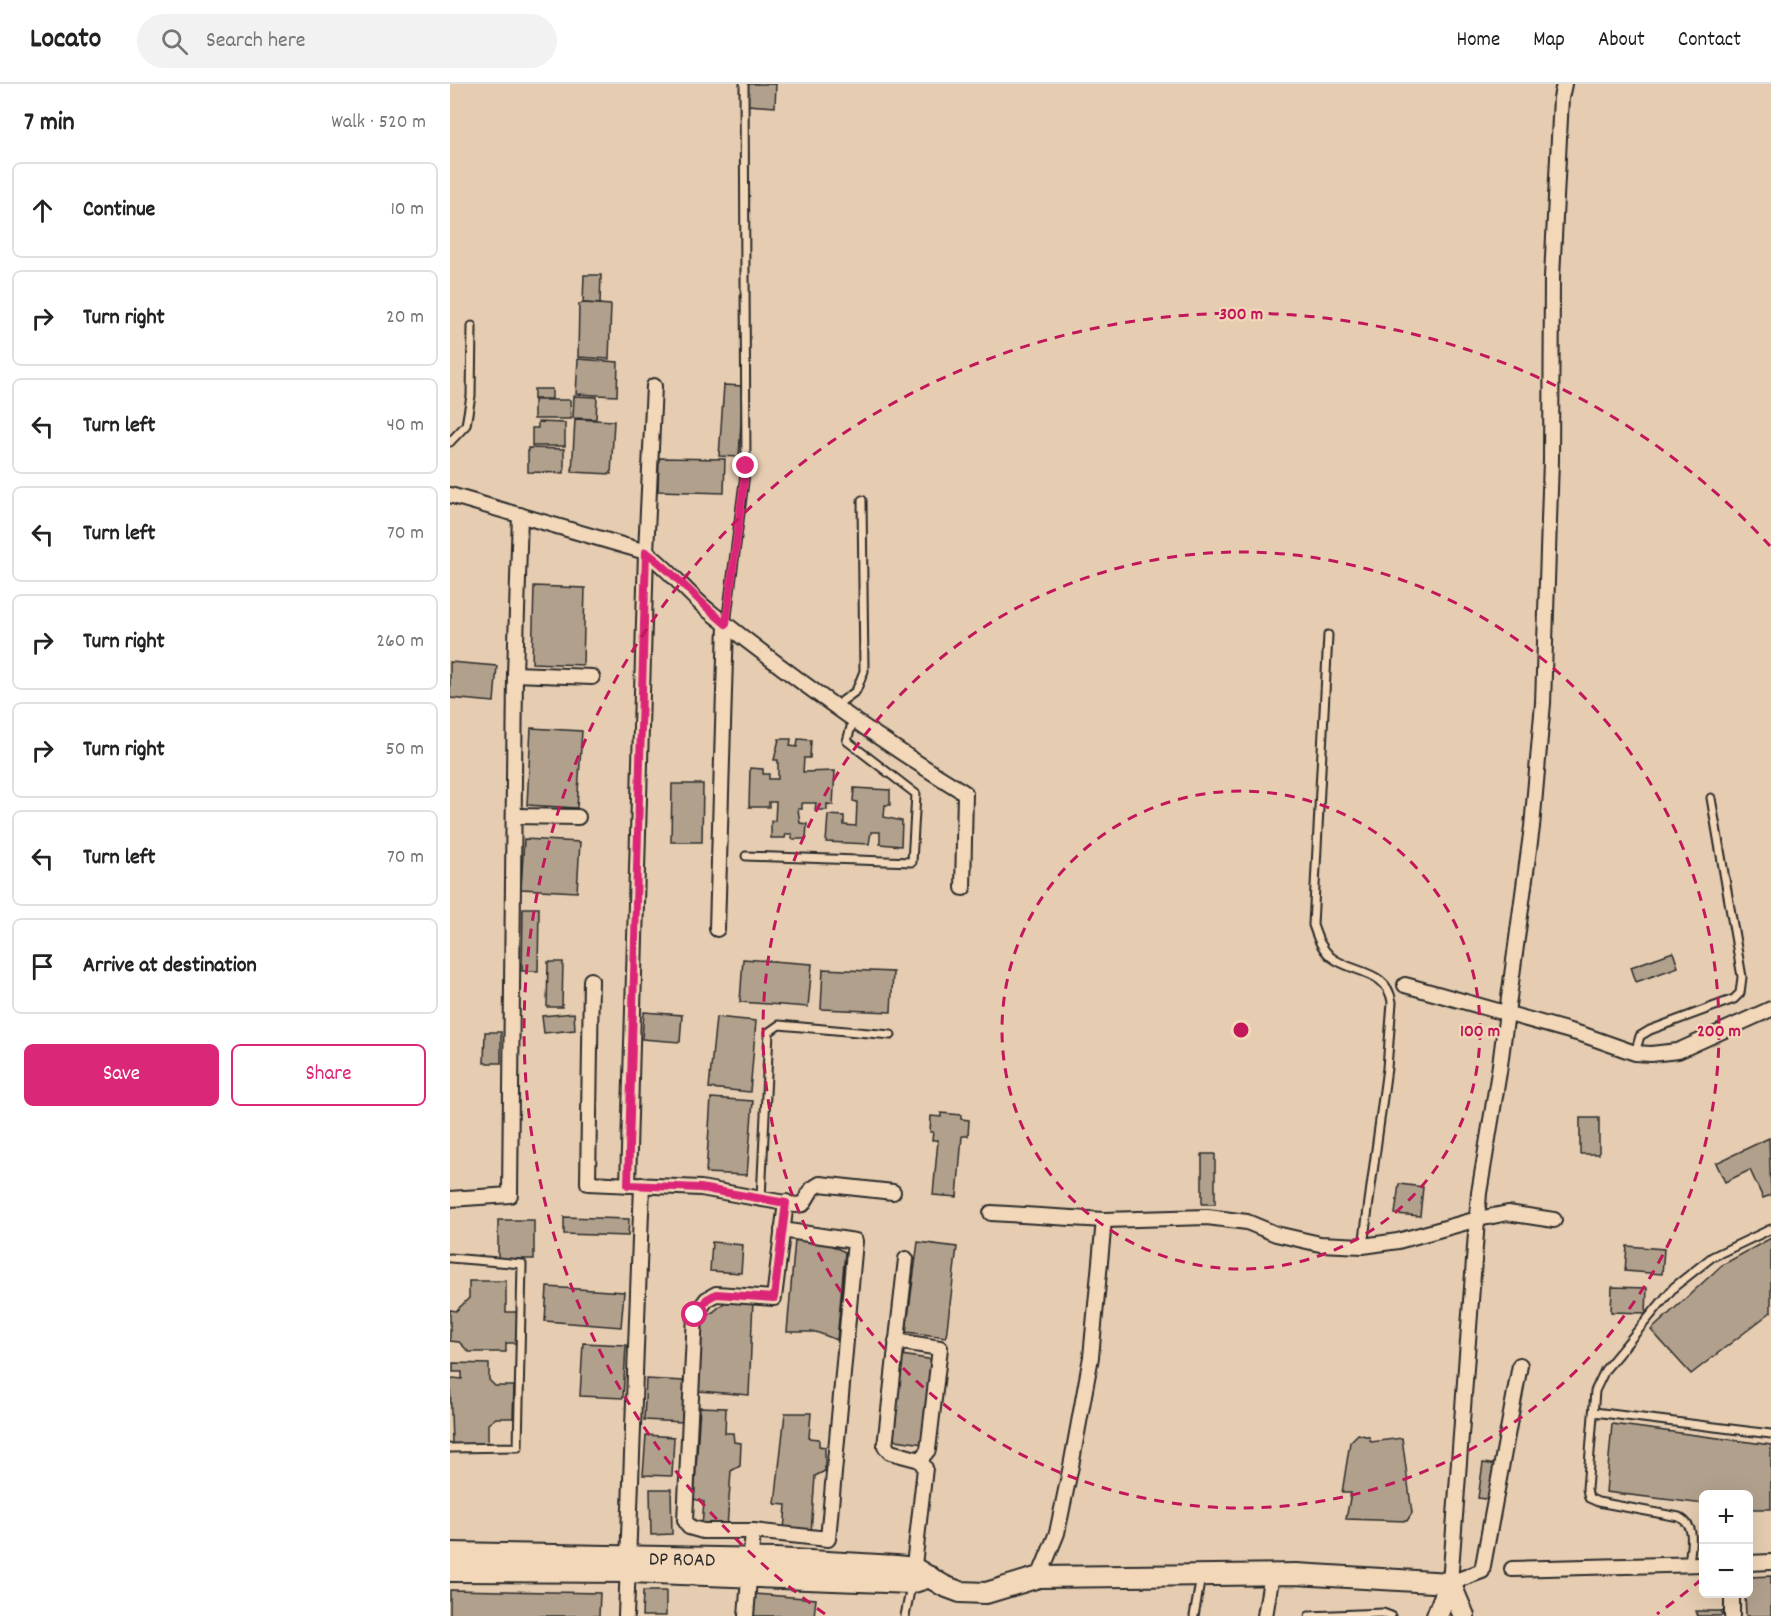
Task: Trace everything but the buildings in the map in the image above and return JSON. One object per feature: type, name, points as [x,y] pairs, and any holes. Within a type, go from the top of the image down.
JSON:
[{"type":"street","points":[[1437,1616],[1449,1583],[1479,1193],[1507,1015],[1532,827],[1543,704],[1551,460],[1552,278],[1560,109],[1564,84]]},
{"type":"street","points":[[626,1616],[629,1565],[646,552],[654,386]]},
{"type":"street","points":[[450,495],[646,552],[665,566],[706,608],[834,707],[965,793],[963,888]]},
{"type":"street","points":[[450,1199],[510,1195],[515,674],[520,515]]},
{"type":"street","points":[[717,929],[726,624]]},
{"type":"street","points":[[515,674],[592,677]]},
{"type":"street","points":[[514,816],[578,817]]},
{"type":"street","points":[[591,980],[588,1183],[700,1188],[803,1204],[812,1189],[820,1184],[893,1192]]},
{"type":"street","points":[[1405,985],[1584,1035],[1635,1053],[1664,1054],[1678,1051],[1771,1009]]},
{"type":"street","points":[[782,1230],[855,1240],[828,1539],[778,1533],[703,1531],[689,1527],[685,1520],[695,1315],[707,1299],[716,1294],[774,1298],[782,1230],[786,1203]]},
{"type":"street","points":[[991,1213],[1104,1220],[1208,1217],[1247,1222],[1276,1234],[1320,1244],[1362,1246],[1398,1241],[1508,1213],[1554,1220]]},
{"type":"street","points":[[1039,1577],[1057,1533],[1091,1357],[1104,1220]]},
{"type":"street","points":[[906,1259],[885,1446],[890,1452],[920,1460],[925,1468],[918,1576],[960,1592],[986,1593],[1039,1577],[1272,1574],[1449,1583],[1482,1571],[1520,1365]]},
{"type":"street","points":[[897,1341],[940,1348],[927,1450],[920,1460]]},
{"type":"street","points":[[746,1616],[753,1532]]},
{"type":"street","points":[[775,1569],[778,1533]]},
{"type":"street","name":"DP ROAD","points":[[450,1553],[629,1565],[918,1576]]},
{"type":"street","points":[[1753,1563],[1771,1562]]},
{"type":"street","points":[[1512,1569],[1699,1564]]},
{"type":"street","name":"DP ROAD","points":[[450,1571],[629,1565]]},
{"type":"street","points":[[1265,1616],[1272,1574]]},
{"type":"street","points":[[1449,1583],[1464,1616]]},
{"type":"street","points":[[1732,1598],[1732,1616]]},
{"type":"lane","points":[[726,624],[746,466],[744,84]]},
{"type":"lane","points":[[450,442],[466,424],[471,396],[472,326]]},
{"type":"lane","points":[[834,707],[856,691],[864,671],[862,500]]},
{"type":"lane","points":[[1328,635],[1313,925],[1320,944],[1332,957],[1382,979],[1390,992],[1392,1002],[1387,1068],[1362,1246]]},
{"type":"lane","points":[[746,856],[912,862],[916,794],[847,741],[853,720]]},
{"type":"lane","points":[[1635,1053],[1640,1036],[1650,1030],[1734,999],[1740,993],[1742,977],[1711,798]]},
{"type":"lane","points":[[761,1198],[769,1032],[779,1025],[891,1035]]},
{"type":"lane","points":[[1689,1565],[1692,1529],[1688,1522],[1679,1517],[1598,1502],[1589,1498],[1587,1489],[1595,1391],[1605,1370],[1674,1287],[1712,1257],[1771,1229]]},
{"type":"lane","points":[[450,1258],[522,1264],[518,1447],[450,1448]]},
{"type":"lane","points":[[1593,1412],[1771,1434]]},
{"type":"lane","points":[[1194,1616],[1201,1574]]},
{"type":"lane","points":[[904,1616],[918,1576]]},
{"type":"lane","points":[[1310,1616],[1383,1613],[1390,1616]]},
{"type":"route","points":[[695,1315],[707,1299],[716,1294],[774,1298],[786,1203],[700,1188],[628,1185],[646,552],[665,566],[706,608],[726,624],[746,466]]}]
